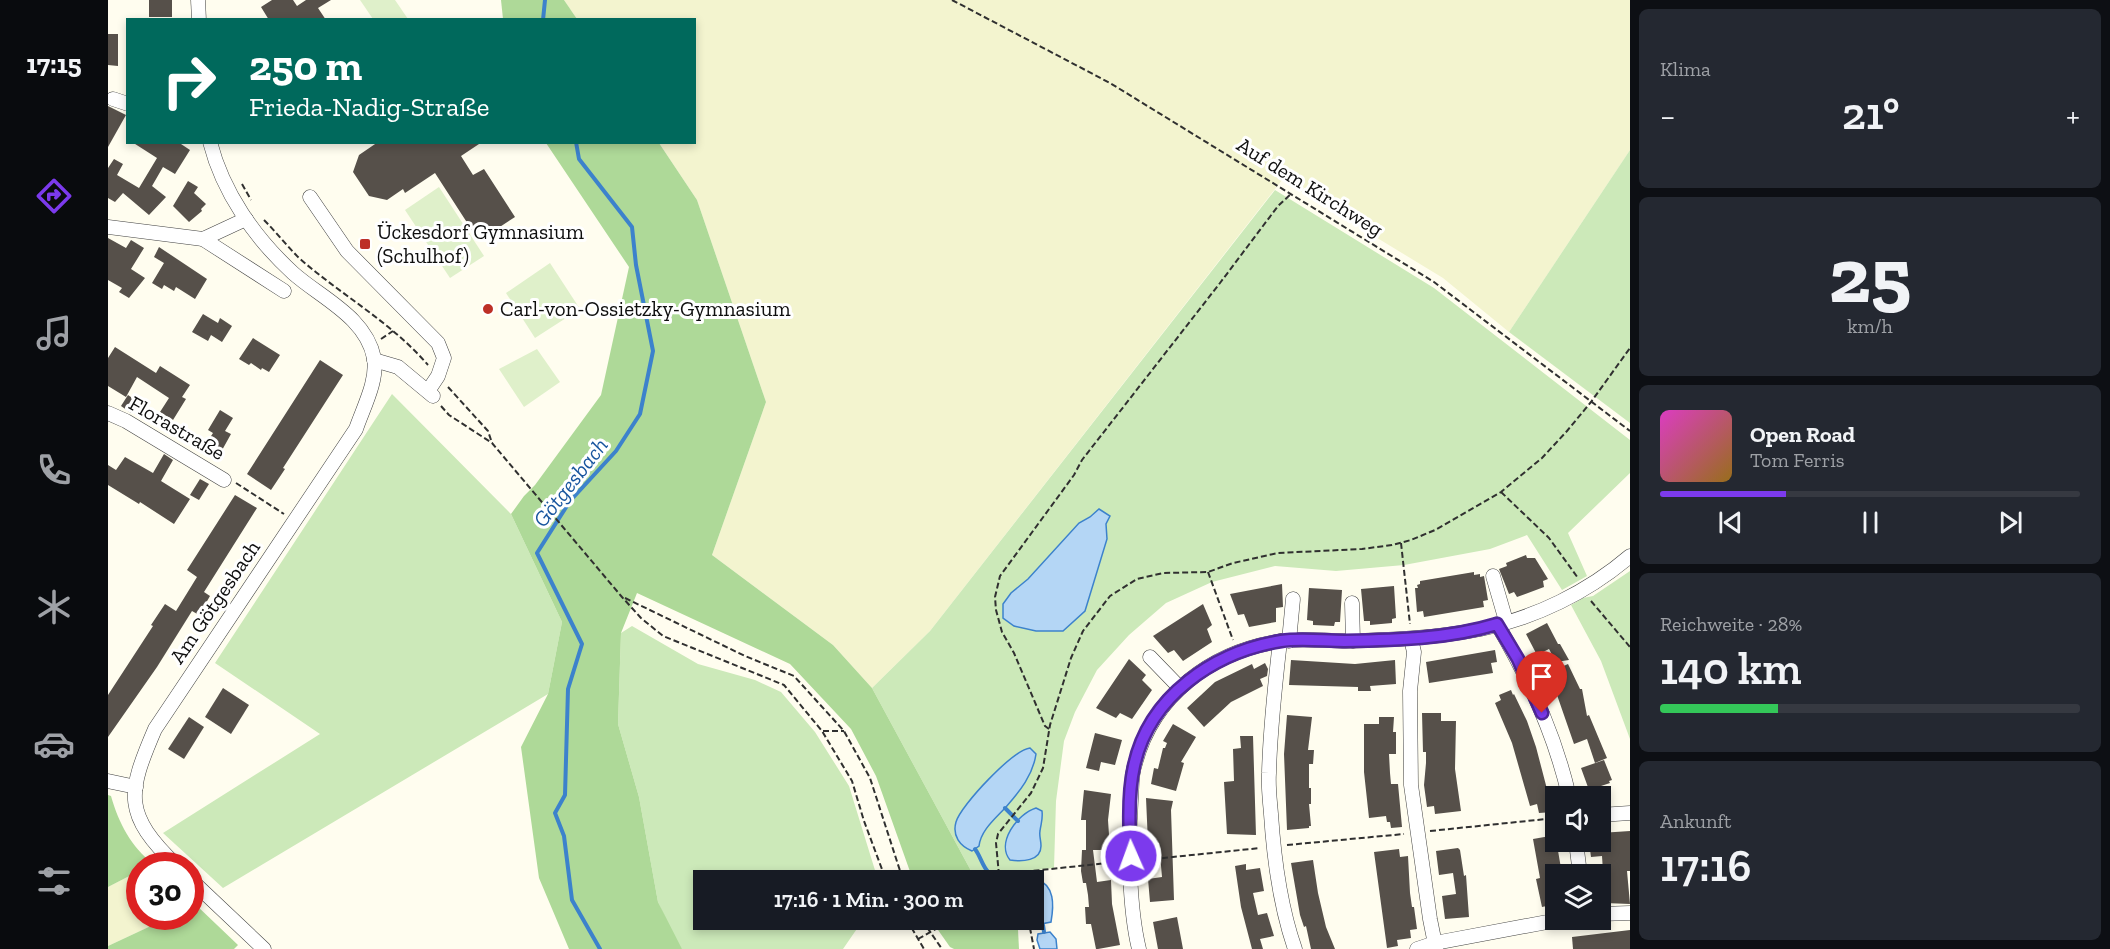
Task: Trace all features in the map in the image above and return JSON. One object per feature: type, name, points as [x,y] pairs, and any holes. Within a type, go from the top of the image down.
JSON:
[{"type":"street","points":[[198,0],[199,18]]},
{"type":"street","points":[[113,99],[126,103]]},
{"type":"street","points":[[211,144],[222,179],[246,219],[280,260],[351,319],[370,347],[374,360],[398,367],[431,394],[444,358],[438,343],[347,251],[310,197]]},
{"type":"street","points":[[203,239],[246,219]]},
{"type":"street","points":[[108,227],[203,239],[284,291]]},
{"type":"street","name":"Am Götgesbach","points":[[163,852],[142,826],[135,806],[139,766],[155,729],[356,429],[373,383],[374,360]]},
{"type":"street","name":"Florastraße","points":[[108,413],[126,421],[224,480]]},
{"type":"street","points":[[1139,949],[1133,900],[1129,831],[1134,765],[1148,727],[1168,699],[1180,688],[1209,666],[1238,652],[1285,641],[1411,639],[1482,629],[1533,613],[1584,589],[1630,556]]},
{"type":"street","points":[[1493,576],[1502,623],[1549,730],[1566,786]]},
{"type":"street","points":[[1293,599],[1272,717],[1269,776],[1273,842],[1280,889],[1288,930],[1295,949]]},
{"type":"street","points":[[1352,603],[1353,641]]},
{"type":"street","points":[[1411,639],[1414,652],[1410,691],[1411,785],[1436,946]]},
{"type":"street","points":[[1150,657],[1180,688]]},
{"type":"street","points":[[108,781],[136,786]]},
{"type":"street","points":[[1611,814],[1630,813]]},
{"type":"street","points":[[204,893],[256,946]]},
{"type":"street","points":[[1611,914],[1630,913]]},
{"type":"street","points":[[1417,949],[1545,923]]},
{"type":"path","name":"Auf dem Kirchweg","points":[[952,0],[1110,83],[1434,282],[1630,431]]},
{"type":"path","points":[[242,183],[253,204]]},
{"type":"path","points":[[1050,729],[1045,726],[1014,653],[1002,632],[995,597],[1000,576],[1074,475],[1082,460],[1278,206],[1292,193]]},
{"type":"path","points":[[259,214],[298,257],[406,341],[488,431],[492,443]]},
{"type":"path","points":[[997,870],[998,834],[1031,793],[1043,768],[1050,729],[1075,649],[1083,631],[1110,596],[1137,579],[1163,573],[1208,572],[1233,563],[1278,553],[1362,549],[1401,543],[1454,520],[1501,492],[1542,458],[1591,402],[1630,348]]},
{"type":"path","points":[[431,394],[449,415],[492,443],[641,618],[663,636],[784,685],[822,731],[852,781],[882,870]]},
{"type":"path","points":[[224,480],[233,481],[294,520]]},
{"type":"path","points":[[1501,492],[1549,538],[1566,559],[1589,599],[1630,647]]},
{"type":"path","points":[[1401,543],[1411,639]]},
{"type":"path","points":[[1208,572],[1238,652]]},
{"type":"path","points":[[622,597],[746,656],[794,675],[844,731],[870,778],[900,870]]},
{"type":"path","points":[[822,731],[844,731]]},
{"type":"path","points":[[1338,840],[1545,819]]},
{"type":"path","points":[[1196,855],[1208,853]]},
{"type":"path","points":[[1044,870],[1068,867]]},
{"type":"path","points":[[913,930],[924,949]]},
{"type":"path","points":[[918,939],[932,930]]},
{"type":"path","points":[[1030,930],[1034,949]]},
{"type":"path","points":[[928,932],[942,949]]},
{"type":"green space","points":[[360,0],[395,0],[407,18],[372,18]]},
{"type":"green space","points":[[501,0],[564,0],[576,18],[503,18]]},
{"type":"green space","points":[[564,0],[1630,0],[1630,150],[1509,332],[1443,278],[1282,180],[930,631],[872,688],[833,645],[712,555],[766,402],[697,200],[660,144],[696,144],[696,18],[576,18]]},
{"type":"green space","points":[[547,144],[660,144],[697,200],[766,402],[712,555],[833,645],[872,688],[971,870],[909,870],[876,776],[851,729],[790,664],[637,593],[621,633],[618,724],[639,797],[658,902],[682,949],[569,949],[539,878],[521,747],[548,694],[562,622],[511,514],[601,395],[629,267]]},
{"type":"green space","points":[[1630,150],[1630,423],[1509,332]]},
{"type":"green space","points":[[439,187],[484,256],[450,278],[405,210]]},
{"type":"green space","points":[[1275,190],[1434,288],[1630,440],[1630,473],[1568,533],[1587,576],[1562,590],[1527,535],[1490,549],[1404,565],[1336,571],[1275,566],[1212,582],[1166,603],[1129,635],[1097,670],[1075,712],[1064,741],[1056,801],[1054,868],[971,870],[872,688],[930,631]]},
{"type":"green space","points":[[550,263],[580,309],[535,338],[506,293]]},
{"type":"green space","points":[[537,349],[560,382],[524,407],[499,369]]},
{"type":"green space","points":[[392,394],[511,514],[562,622],[548,694],[223,888],[204,871],[204,852],[184,852],[163,833],[320,734],[215,663]]},
{"type":"green space","points":[[1630,571],[1630,739],[1601,661],[1571,605],[1583,598],[1593,596]]},
{"type":"green space","points":[[632,626],[698,664],[755,680],[781,692],[815,732],[849,786],[875,870],[693,870],[693,930],[856,930],[843,949],[682,949],[679,947],[658,902],[639,797],[618,724],[621,633]]},
{"type":"green space","points":[[108,795],[111,796],[127,834],[140,852],[126,852],[126,878],[108,887]]},
{"type":"green space","points":[[126,878],[126,930],[142,930],[108,946],[108,887]]},
{"type":"green space","points":[[204,913],[238,945],[234,949],[108,949],[108,946],[142,930],[204,930]]},
{"type":"green space","points":[[938,930],[1018,930],[1019,949],[954,949]]},
{"type":"water","points":[[1099,509],[1110,516],[1106,524],[1107,539],[1085,611],[1063,631],[1036,631],[1014,626],[1003,618],[1003,604],[1011,593],[1028,579],[1079,523]]},
{"type":"water","points":[[1030,748],[1036,754],[1025,782],[993,820],[980,840],[979,846],[972,851],[968,849],[958,840],[955,832],[960,814],[1000,768],[1022,751]]},
{"type":"water","points":[[1036,808],[1042,811],[1041,846],[1038,855],[1020,861],[1010,860],[1005,846],[1011,830],[1022,816]]},
{"type":"water","points":[[1044,884],[1052,896],[1051,922],[1044,923]]},
{"type":"water","points":[[1050,932],[1056,939],[1057,949],[1040,949],[1038,934]]},
{"type":"building","points":[[149,0],[172,0],[172,17],[149,17]]},
{"type":"building","points":[[272,0],[293,0],[297,6],[306,0],[331,0],[318,8],[325,18],[268,18],[261,7]]},
{"type":"building","points":[[108,34],[118,34],[118,66],[108,65]]},
{"type":"building","points":[[108,106],[126,115],[108,147]]},
{"type":"building","points":[[135,144],[181,144],[190,150],[175,174],[163,167],[152,186],[166,197],[149,215],[123,193],[115,202],[108,198],[108,168],[114,159],[123,164],[117,175],[139,188],[157,158]]},
{"type":"building","points":[[375,144],[479,144],[461,156],[473,175],[484,169],[515,217],[486,236],[484,233],[477,238],[435,173],[405,193],[403,189],[387,200],[369,196],[353,172],[359,155]]},
{"type":"building","points":[[188,181],[198,187],[194,193],[206,204],[201,209],[202,211],[189,222],[173,206]]},
{"type":"building","points":[[108,238],[126,248],[131,240],[144,248],[131,269],[145,278],[129,298],[119,292],[122,288],[108,280]]},
{"type":"building","points":[[159,247],[207,279],[195,299],[176,287],[174,291],[164,285],[162,289],[152,283],[164,263],[154,257]]},
{"type":"building","points":[[203,314],[218,323],[220,318],[232,326],[222,342],[211,335],[208,341],[192,332]]},
{"type":"building","points":[[253,338],[280,355],[269,372],[239,359]]},
{"type":"building","points":[[115,347],[156,373],[160,366],[190,385],[182,397],[186,399],[173,420],[160,412],[169,398],[137,377],[126,397],[108,386],[108,358]]},
{"type":"building","points":[[320,360],[343,375],[271,490],[247,474]]},
{"type":"building","points":[[128,395],[138,402],[131,413],[121,406]]},
{"type":"building","points":[[220,410],[233,418],[225,431],[231,434],[221,452],[206,444],[213,433],[208,430]]},
{"type":"building","points":[[164,454],[173,460],[161,481],[190,499],[174,524],[108,485],[108,465],[116,470],[125,457],[153,473]]},
{"type":"building","points":[[200,479],[209,484],[199,500],[190,495]]},
{"type":"building","points":[[235,495],[257,508],[204,592],[210,596],[199,615],[192,611],[157,667],[108,737],[108,695],[165,604],[176,611],[197,577],[187,570]]},
{"type":"building","points":[[1526,555],[1527,558],[1535,558],[1548,579],[1543,581],[1544,587],[1517,597],[1514,592],[1509,594],[1499,569],[1507,566],[1506,563]]},
{"type":"building","points":[[1474,572],[1474,575],[1484,576],[1488,600],[1483,601],[1484,607],[1424,617],[1423,611],[1417,612],[1415,588],[1418,588],[1420,581]]},
{"type":"building","points":[[1282,584],[1283,607],[1276,608],[1276,622],[1249,627],[1244,614],[1238,615],[1230,594]]},
{"type":"building","points":[[1394,586],[1396,618],[1392,619],[1392,623],[1370,625],[1370,621],[1364,621],[1361,589]]},
{"type":"building","points":[[1309,588],[1342,590],[1340,622],[1335,622],[1334,626],[1313,625],[1313,621],[1307,620]]},
{"type":"building","points":[[1203,604],[1212,625],[1207,629],[1212,642],[1183,661],[1174,650],[1168,653],[1153,636]]},
{"type":"building","points":[[1547,623],[1569,660],[1556,662],[1549,649],[1537,655],[1526,634]]},
{"type":"building","points":[[1495,650],[1497,662],[1491,663],[1493,673],[1429,683],[1426,662]]},
{"type":"building","points":[[1129,659],[1146,675],[1142,680],[1152,690],[1132,719],[1120,713],[1116,718],[1096,708]]},
{"type":"building","points":[[1291,660],[1355,664],[1395,660],[1396,684],[1370,686],[1371,691],[1358,691],[1358,687],[1289,685]]},
{"type":"building","points":[[1265,663],[1268,669],[1267,676],[1260,679],[1263,686],[1231,702],[1204,727],[1187,708],[1215,682],[1252,664],[1254,669]]},
{"type":"building","points":[[1568,664],[1582,689],[1587,716],[1589,715],[1607,758],[1595,763],[1587,739],[1574,744],[1557,695],[1546,674]]},
{"type":"building","points":[[223,688],[249,705],[231,734],[205,717]]},
{"type":"building","points":[[1511,690],[1527,721],[1546,786],[1545,813],[1539,813],[1537,804],[1530,806],[1512,743],[1495,703],[1501,700],[1499,695]]},
{"type":"building","points":[[1422,713],[1441,713],[1441,721],[1456,721],[1455,769],[1461,811],[1435,814],[1434,806],[1427,807],[1424,785],[1426,752],[1423,752]]},
{"type":"building","points":[[1287,715],[1312,717],[1308,750],[1314,750],[1313,764],[1309,764],[1311,826],[1309,828],[1287,830],[1284,754]]},
{"type":"building","points":[[189,717],[204,727],[184,759],[168,749]]},
{"type":"building","points":[[1379,717],[1394,717],[1393,732],[1396,732],[1396,754],[1389,754],[1390,773],[1391,784],[1398,784],[1402,827],[1391,828],[1386,816],[1369,818],[1364,772],[1364,724],[1379,724]]},
{"type":"building","points":[[1173,724],[1196,737],[1181,762],[1184,763],[1176,791],[1151,784],[1154,768],[1158,769],[1163,748],[1167,743],[1163,741]]},
{"type":"building","points":[[1095,733],[1122,740],[1115,765],[1101,762],[1099,771],[1086,768]]},
{"type":"building","points":[[1240,736],[1253,736],[1256,835],[1227,834],[1224,782],[1234,781],[1233,749],[1241,748]]},
{"type":"building","points":[[1604,760],[1612,780],[1601,786],[1588,786],[1581,768]]},
{"type":"building","points":[[1084,790],[1111,794],[1108,820],[1110,850],[1093,850],[1097,882],[1111,880],[1112,904],[1120,945],[1098,949],[1096,949],[1091,924],[1086,924],[1085,907],[1089,907],[1088,895],[1081,871],[1082,850],[1086,850],[1086,820],[1081,820]]},
{"type":"building","points":[[1146,798],[1173,801],[1171,810],[1174,900],[1150,902],[1148,879],[1162,877],[1159,843],[1148,843]]},
{"type":"building","points":[[1630,831],[1630,871],[1627,871],[1630,904],[1611,903],[1611,864],[1603,864],[1602,856],[1591,857],[1590,852],[1611,852],[1611,832]]},
{"type":"building","points":[[1545,837],[1545,852],[1558,852],[1560,864],[1545,864],[1545,906],[1542,907],[1536,879],[1540,878],[1533,839]]},
{"type":"building","points":[[1458,848],[1464,876],[1466,875],[1469,917],[1445,919],[1442,896],[1456,894],[1453,873],[1439,875],[1436,851]]},
{"type":"building","points":[[1399,849],[1400,857],[1408,856],[1410,893],[1417,929],[1410,930],[1411,938],[1397,940],[1398,946],[1387,948],[1374,852]]},
{"type":"building","points":[[1313,860],[1326,927],[1335,949],[1311,949],[1306,926],[1304,927],[1300,915],[1291,863]]},
{"type":"building","points":[[1246,864],[1246,870],[1260,868],[1264,891],[1253,893],[1258,915],[1267,913],[1274,936],[1260,939],[1263,949],[1252,949],[1241,907],[1235,866]]},
{"type":"building","points":[[1177,917],[1183,949],[1158,949],[1153,922]]},
{"type":"building","points":[[1630,930],[1630,949],[1573,949],[1572,937]]},
{"type":"waterway","name":"Götgesbach","points":[[543,18],[545,0]]},
{"type":"waterway","name":"Götgesbach","points":[[576,144],[579,159],[632,227],[636,265],[653,351],[640,414],[616,451],[570,501],[537,553],[582,644],[568,689],[565,795],[555,813],[564,836],[572,900],[600,949]]},
{"type":"waterway","points":[[1005,808],[1018,821]]},
{"type":"waterway","points":[[975,849],[987,870]]},
{"type":"place","name":"Ückesdorf Gymnasium (Schulhof)","points":[[365,244]]},
{"type":"place","name":"Carl-von-Ossietzky-Gymnasium","points":[[488,309]]},
{"type":"route","points":[[1131,856],[1129,831],[1134,765],[1148,727],[1168,699],[1188,681],[1209,666],[1238,652],[1280,641],[1411,639],[1482,629],[1497,624],[1518,659],[1542,713]]}]
